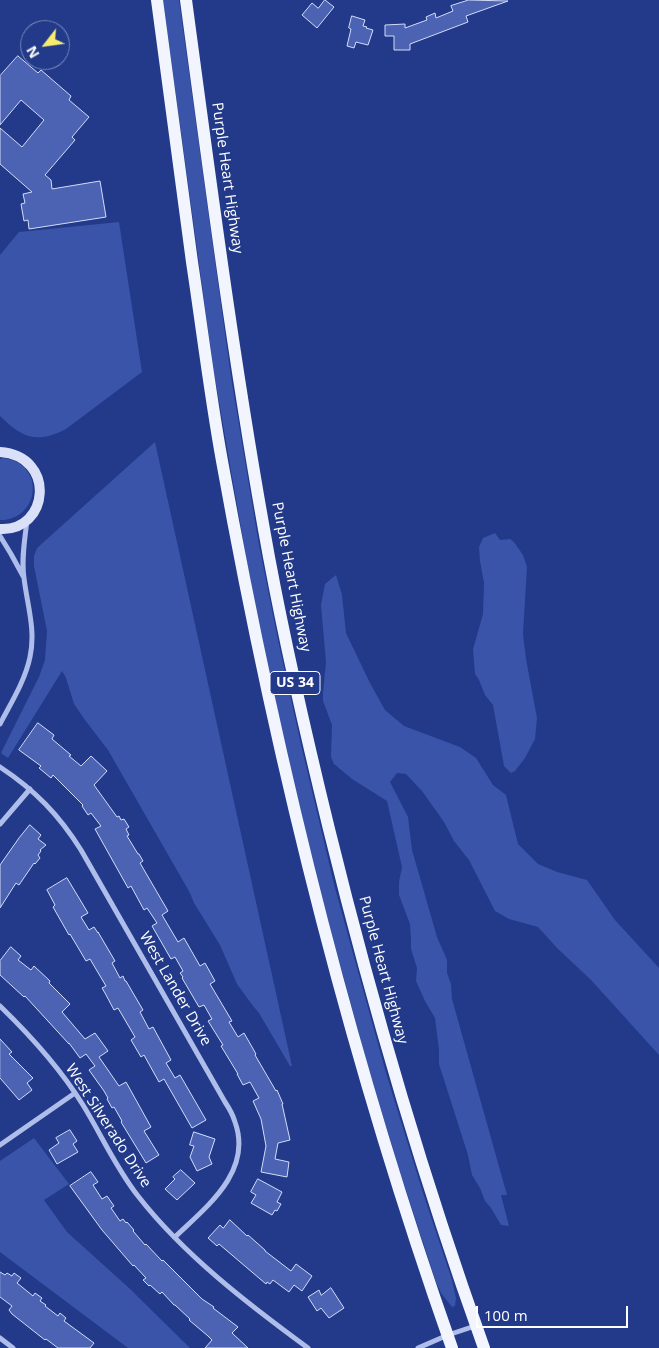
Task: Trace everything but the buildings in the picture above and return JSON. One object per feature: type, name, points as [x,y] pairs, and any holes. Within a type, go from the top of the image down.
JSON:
[{"type":"main road","name":"US 34","points":[[156,0],[221,458],[267,692],[292,805],[360,1060],[398,1186],[452,1348]]},
{"type":"main road","name":"Purple Heart Highway","points":[[186,0],[234,352],[270,559],[292,666],[340,873],[376,1010],[437,1211],[484,1348]]},
{"type":"street","points":[[0,445],[5,452],[20,456],[28,463],[39,481],[40,491],[39,502],[35,511],[27,520],[17,527],[6,530],[0,529]]},
{"type":"street","points":[[0,724],[27,670],[31,656],[31,617],[24,576],[23,550],[27,520]]},
{"type":"street","points":[[0,536],[24,576]]},
{"type":"street","name":"West Lander Drive","points":[[0,768],[30,789],[54,812],[81,850],[236,1124],[238,1151],[231,1176],[223,1189],[175,1237]]},
{"type":"street","points":[[0,824],[30,789]]},
{"type":"street","name":"West Silverado Drive","points":[[0,1006],[45,1053],[75,1093],[119,1170],[149,1209],[175,1237],[232,1290],[308,1348]]},
{"type":"street","points":[[0,1145],[75,1093]]},
{"type":"street","points":[[418,1348],[476,1325]]},
{"type":"street","points":[[0,1338],[12,1348]]},
{"type":"shaded area","points":[[163,0],[179,0],[231,377],[259,545],[302,749],[335,888],[386,1073],[452,1280],[456,1298],[455,1306],[452,1307],[441,1293],[436,1282],[369,1070],[333,939],[277,713],[252,591],[214,373]]},
{"type":"shaded area","points":[[119,222],[142,372],[66,429],[47,436],[38,437],[23,434],[0,416],[0,255],[19,232]]},
{"type":"shaded area","points":[[155,442],[292,1066],[290,1066],[259,1013],[237,984],[220,945],[194,903],[108,750],[74,704],[62,671],[8,758],[1,753],[39,677],[45,660],[47,631],[34,566],[34,556],[37,548]]},
{"type":"shaded area","points":[[4,458],[15,461],[25,468],[31,477],[33,487],[32,497],[28,506],[21,513],[12,518],[0,520],[0,459]]},
{"type":"shaded area","points":[[495,533],[500,540],[510,539],[514,542],[523,555],[527,567],[523,634],[537,718],[535,739],[525,758],[515,771],[511,773],[504,766],[493,705],[485,695],[475,674],[473,649],[483,614],[484,583],[479,547],[483,538]]},
{"type":"shaded area","points":[[336,575],[342,595],[346,633],[385,710],[404,726],[460,747],[476,758],[493,785],[506,795],[518,844],[538,864],[557,872],[587,880],[615,920],[659,968],[659,1055],[591,980],[538,927],[509,919],[495,911],[469,860],[454,841],[444,822],[422,791],[406,774],[397,773],[390,782],[408,817],[412,850],[437,937],[447,960],[447,973],[451,984],[452,999],[507,1195],[501,1195],[509,1226],[501,1225],[485,1201],[472,1175],[468,1155],[439,1064],[435,1018],[416,981],[417,968],[411,949],[410,924],[399,895],[402,867],[387,801],[352,779],[334,764],[331,757],[332,725],[323,701],[326,662],[321,605],[325,584]]},
{"type":"shaded area","points":[[34,1138],[69,1184],[44,1200],[67,1232],[129,1288],[190,1348],[128,1348],[0,1252],[0,1161]]}]
